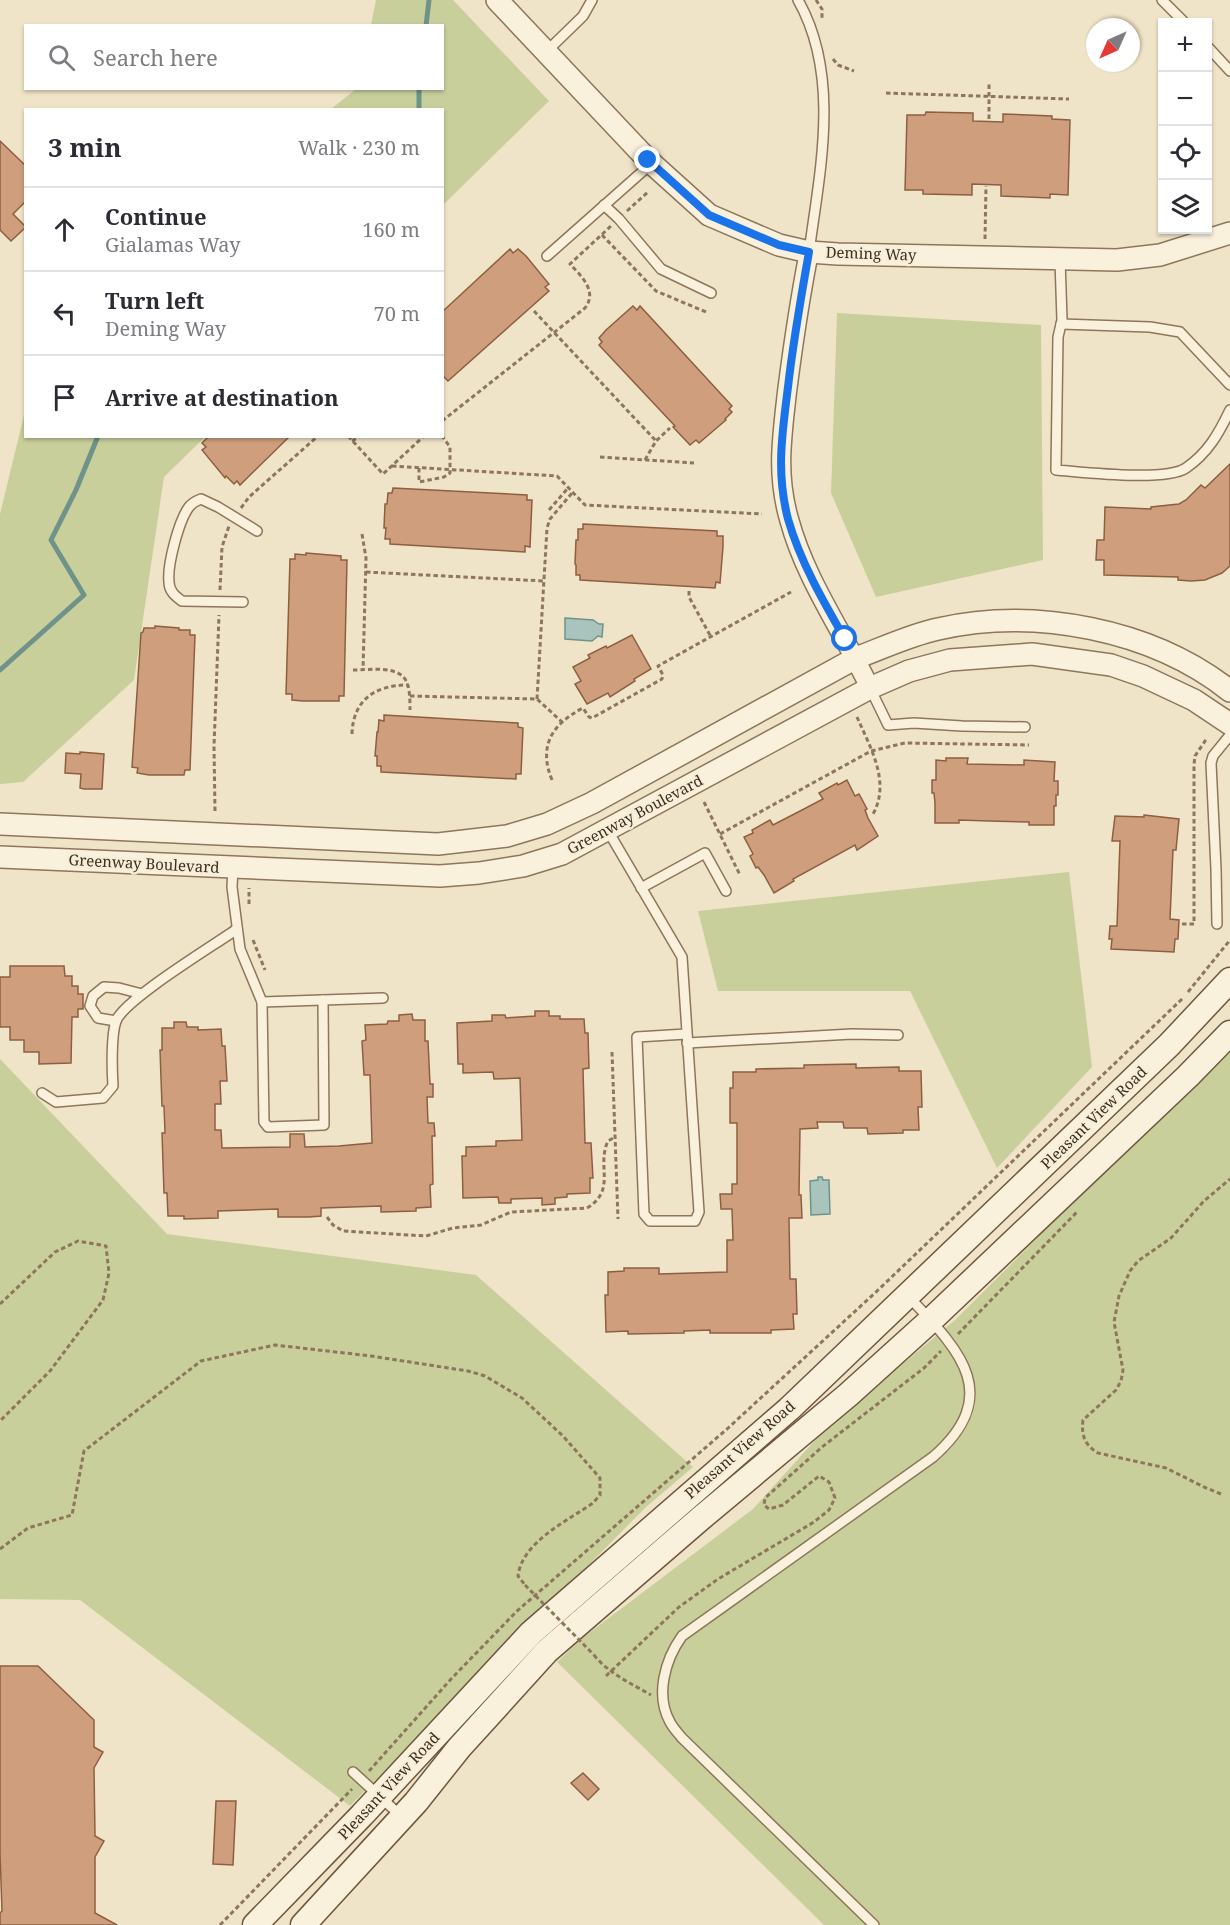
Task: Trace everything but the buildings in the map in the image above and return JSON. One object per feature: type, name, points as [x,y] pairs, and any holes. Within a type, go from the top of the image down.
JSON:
[{"type":"main road","name":"Pleasant View Road","points":[[255,1925],[380,1796],[531,1633],[789,1408],[1169,1046],[1230,980]]},
{"type":"main road","name":"Pleasant View Road","points":[[303,1925],[403,1817],[459,1748],[547,1651],[848,1395],[931,1320],[1230,1033]]},
{"type":"street","name":"Deming Way","points":[[497,0],[651,163],[709,215],[779,245],[809,252],[1117,260],[1161,255],[1230,233]]},
{"type":"street","points":[[809,252],[790,368],[780,457],[782,486],[788,519],[802,558],[870,688]]},
{"type":"street","name":"Greenway Boulevard","points":[[0,824],[438,844],[507,836],[547,824],[592,803],[856,658],[898,641],[938,629],[984,622],[1030,621],[1073,625],[1117,635],[1158,649],[1196,668],[1230,691]]},
{"type":"street","name":"Greenway Boulevard","points":[[0,857],[440,876],[523,866],[562,854],[608,831],[870,688],[909,671],[950,660],[1032,654],[1111,664],[1194,700],[1230,724]]},
{"type":"lane","points":[[546,52],[583,16],[592,0]]},
{"type":"lane","points":[[1162,0],[1180,18]]},
{"type":"lane","points":[[803,1],[813,32],[822,76],[823,106],[823,147],[809,252]]},
{"type":"lane","points":[[1212,51],[1230,71]]},
{"type":"lane","points":[[547,256],[651,163]]},
{"type":"lane","points":[[604,205],[619,219],[661,269],[711,293]]},
{"type":"lane","points":[[1060,260],[1061,324],[1058,337],[1056,470],[1145,476],[1184,470],[1210,448],[1230,410]]},
{"type":"lane","points":[[1061,324],[1150,327],[1180,332],[1230,385]]},
{"type":"lane","points":[[243,602],[182,601],[171,591],[170,568],[184,516],[193,503],[201,499],[257,531]]},
{"type":"lane","points":[[870,688],[888,724],[1025,727]]},
{"type":"lane","points":[[1217,924],[1211,763],[1213,756],[1230,735]]},
{"type":"lane","points":[[608,831],[682,957],[687,1038],[699,1212],[695,1221],[650,1221],[644,1214],[637,1037],[687,1038],[898,1035]]},
{"type":"lane","points":[[641,888],[705,853],[726,891]]},
{"type":"lane","points":[[233,868],[232,887],[240,949],[262,1002],[264,1122],[268,1127],[324,1125],[323,1000]]},
{"type":"lane","points":[[42,1093],[56,1102],[103,1098],[113,1086],[111,1062],[116,1021],[131,1002],[237,929]]},
{"type":"lane","points":[[116,1021],[98,1018],[90,1006],[93,996],[104,987],[142,994]]},
{"type":"lane","points":[[262,1002],[383,998]]},
{"type":"lane","points":[[874,1925],[682,1738],[670,1722],[664,1702],[663,1682],[673,1648],[682,1636],[933,1457],[961,1429],[968,1412],[969,1381],[965,1367],[950,1342],[908,1296]]},
{"type":"lane","points":[[353,1772],[403,1817]]},
{"type":"path","points":[[816,0],[822,9],[822,19]]},
{"type":"path","points":[[832,58],[838,64],[854,71]]},
{"type":"path","points":[[989,119],[990,83]]},
{"type":"path","points":[[886,93],[1069,99]]},
{"type":"path","points":[[985,239],[986,186]]},
{"type":"path","points":[[444,419],[588,304],[589,290],[586,280],[570,264],[648,192]]},
{"type":"path","points":[[602,235],[656,291],[706,312]]},
{"type":"path","points":[[534,311],[656,441]]},
{"type":"path","points":[[645,460],[656,441],[670,428]]},
{"type":"path","points":[[350,438],[383,474],[422,438]]},
{"type":"path","points":[[352,441],[357,438]]},
{"type":"path","points":[[419,468],[419,482],[447,476],[450,469],[450,447],[443,438]]},
{"type":"path","points":[[600,457],[694,463]]},
{"type":"path","points":[[392,466],[557,476],[585,505],[762,514]]},
{"type":"path","points":[[549,510],[568,488]]},
{"type":"path","points":[[537,699],[548,523],[572,493]]},
{"type":"path","points":[[362,534],[366,558],[363,670]]},
{"type":"path","points":[[366,572],[544,581]]},
{"type":"path","points":[[689,591],[689,597],[711,637]]},
{"type":"path","points":[[552,780],[546,759],[547,750],[552,734],[562,722],[583,708],[592,718],[662,679],[663,675],[658,666],[791,592]]},
{"type":"path","points":[[353,670],[393,670],[402,675],[408,685],[410,710]]},
{"type":"path","points":[[352,734],[352,719],[366,698],[388,686],[408,685]]},
{"type":"path","points":[[410,696],[537,699],[562,722]]},
{"type":"path","points":[[857,717],[871,751],[880,784],[880,795],[873,814]]},
{"type":"path","points":[[1182,924],[1194,924],[1194,764],[1195,756],[1207,738]]},
{"type":"path","points":[[720,834],[871,751],[905,743],[1029,745]]},
{"type":"path","points":[[704,802],[740,875]]},
{"type":"path","points":[[248,908],[249,888]]},
{"type":"path","points":[[250,932],[267,976]]},
{"type":"path","points":[[220,1925],[362,1780],[452,1678],[517,1611],[727,1429],[876,1292],[1034,1138],[1178,1003],[1230,940]]},
{"type":"path","points":[[612,1052],[618,1219]]},
{"type":"path","points":[[327,1217],[333,1225],[344,1231],[418,1236],[453,1228],[481,1225],[512,1212],[587,1208],[605,1186],[604,1153],[608,1141],[615,1137]]},
{"type":"path","points":[[1221,1494],[1166,1468],[1098,1453],[1089,1448],[1082,1431],[1083,1420],[1116,1390],[1121,1380],[1123,1370],[1114,1322],[1119,1296],[1130,1271],[1138,1261],[1171,1238],[1204,1201],[1230,1179]]},
{"type":"path","points":[[606,1676],[679,1607],[718,1579],[814,1522],[829,1510],[835,1498],[829,1482],[819,1476],[783,1504],[770,1509],[764,1504],[765,1498],[822,1447],[924,1368],[1080,1209]]},
{"type":"path","points":[[0,1304],[55,1252],[78,1241],[106,1245],[109,1273],[103,1300],[51,1371],[0,1421]]},
{"type":"path","points":[[0,1549],[28,1528],[72,1515],[84,1451],[201,1361],[275,1345],[371,1356],[468,1371],[485,1376],[522,1398],[563,1436],[600,1478],[600,1495],[593,1503],[534,1544],[519,1563],[518,1576],[599,1662],[664,1702]]},
{"type":"green space","points":[[376,0],[453,0],[549,101],[444,204],[444,108],[332,108],[355,90],[444,90],[444,24],[371,24]]},
{"type":"green space","points":[[837,313],[1041,325],[1043,560],[876,597],[831,493]]},
{"type":"green space","points":[[24,415],[24,438],[204,438],[164,477],[134,680],[23,782],[0,784],[0,514]]},
{"type":"green space","points":[[1069,872],[1092,1067],[997,1168],[910,991],[718,991],[698,911]]},
{"type":"green space","points":[[1230,1046],[1230,1925],[824,1925],[557,1662],[581,1639],[753,1509],[827,1427],[955,1320]]},
{"type":"green space","points":[[0,1059],[167,1234],[476,1275],[693,1467],[645,1508],[350,1806],[80,1600],[0,1599]]},
{"type":"water","points":[[565,618],[593,620],[603,624],[602,637],[598,636],[592,641],[565,639]]},
{"type":"water","points":[[818,1177],[829,1180],[830,1214],[811,1215],[810,1181],[818,1180]]},
{"type":"waterway","points":[[426,24],[429,0]]},
{"type":"waterway","points":[[419,90],[419,108]]},
{"type":"waterway","points":[[0,670],[84,595],[51,540],[76,490],[97,438]]},
{"type":"route","points":[[648,160],[709,215],[779,245],[809,252],[790,368],[780,457],[782,486],[788,519],[802,558],[845,639]]}]
